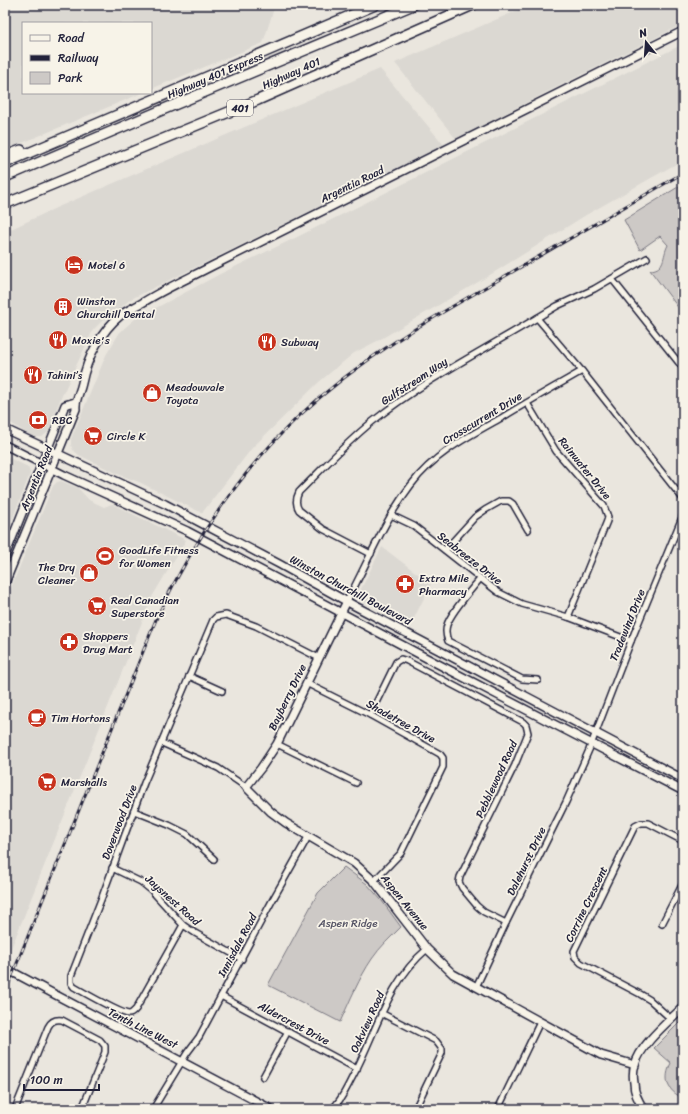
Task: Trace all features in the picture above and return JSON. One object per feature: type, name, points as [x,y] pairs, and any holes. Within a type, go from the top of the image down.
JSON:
[{"type":"highway","points":[[5,163],[375,5]]},
{"type":"highway","name":"Highway 401 Express","points":[[5,177],[413,5]]},
{"type":"highway","name":"Highway 401","points":[[8,204],[258,100],[474,5]]},
{"type":"highway","points":[[5,156],[107,119]]},
{"type":"street","name":"Argentia Road","points":[[5,583],[76,409],[75,402],[83,375],[100,340],[110,326],[122,314],[182,281],[683,31]]},
{"type":"street","name":"Gulfstream Way","points":[[371,554],[323,529],[299,510],[296,506],[296,497],[299,492],[339,451],[372,422],[432,380],[557,306],[594,289],[647,258]]},
{"type":"street","points":[[612,279],[683,368]]},
{"type":"street","points":[[537,318],[582,371],[683,499]]},
{"type":"street","name":"Crosscurrent Drive","points":[[347,601],[391,515],[412,483],[438,457],[460,441],[582,371]]},
{"type":"street","name":"Argentia Road","points":[[5,556],[65,405],[75,402]]},
{"type":"street","name":"Rainwater Drive","points":[[527,403],[556,451],[604,506],[608,517],[568,617]]},
{"type":"street","name":"Winston Churchill Boulevard","points":[[5,429],[165,504],[683,778]]},
{"type":"street","points":[[5,445],[52,469],[187,531],[683,791]]},
{"type":"street","points":[[445,550],[475,517],[501,500],[509,501],[513,504],[528,530]]},
{"type":"street","name":"Seabreeze Drive","points":[[391,515],[414,526],[498,592],[522,604],[568,617],[631,641]]},
{"type":"street","name":"Tradewind Drive","points":[[592,744],[631,641],[683,515]]},
{"type":"street","points":[[480,579],[459,605],[446,625],[448,641],[522,679],[538,680]]},
{"type":"street","name":"Bayberry Drive","points":[[246,787],[277,744],[347,601]]},
{"type":"street","name":"Doverwood Drive","points":[[183,925],[133,1013],[128,1014],[118,1010],[74,988],[71,983],[70,979],[144,783],[213,620],[221,615],[226,615],[256,626],[319,658]]},
{"type":"street","name":"Pebblewood Road","points":[[370,715],[396,662],[401,659],[523,722],[526,725],[528,732],[515,765],[460,877],[459,882],[476,906],[484,912],[506,923]]},
{"type":"street","points":[[189,676],[222,691]]},
{"type":"street","name":"Shadetree Drive","points":[[306,683],[370,715],[440,754],[443,758],[443,767],[401,852],[374,880]]},
{"type":"street","name":"Aspen Avenue","points":[[162,743],[218,768],[246,787],[270,812],[308,837],[354,863],[374,880],[427,949],[453,974],[601,1055],[635,1065]]},
{"type":"street","points":[[277,744],[356,783]]},
{"type":"street","name":"Dalehurst Drive","points":[[476,986],[566,802],[592,744]]},
{"type":"street","points":[[134,811],[187,834],[214,859]]},
{"type":"street","name":"Corrine Crescent","points":[[671,1019],[645,997],[581,963],[574,957],[574,951],[635,826],[641,823],[648,823],[683,841]]},
{"type":"street","name":"Innisdale Road","points":[[153,1109],[182,1061],[199,1037],[308,837]]},
{"type":"street","name":"Jaysnest Road","points":[[112,868],[140,882],[152,891],[183,925],[242,959]]},
{"type":"street","points":[[662,924],[683,883]]},
{"type":"street","name":"Oakview Road","points":[[332,1109],[338,1104],[357,1069],[397,983],[420,955],[427,949]]},
{"type":"street","name":"Tenth Line West","points":[[5,968],[271,1109]]},
{"type":"street","name":"Aldercrest Drive","points":[[221,996],[357,1069]]},
{"type":"street","points":[[644,1109],[639,1103],[634,1090],[635,1065],[639,1054],[645,1045],[683,1007]]},
{"type":"street","points":[[382,1013],[436,1041],[442,1049],[442,1053],[415,1109]]},
{"type":"street","points":[[15,1109],[48,1027],[53,1021],[62,1020],[100,1040],[105,1046],[105,1052],[82,1109]]},
{"type":"street","points":[[498,1109],[540,1022]]},
{"type":"street","points":[[263,1077],[288,1031]]},
{"type":"shaded area","points":[[11,5],[275,5],[263,43],[152,89],[152,22],[22,22],[22,94],[140,94],[5,150],[5,7]]},
{"type":"shaded area","points":[[530,5],[683,5],[683,24],[456,139],[395,63]]},
{"type":"shaded area","points":[[683,44],[683,160],[586,215],[485,278],[354,353],[319,382],[252,448],[202,513],[79,455],[73,450],[71,439],[106,355],[120,332],[135,319],[222,273]]},
{"type":"shaded area","points":[[380,69],[444,145],[131,299],[103,320],[93,330],[60,400],[48,432],[42,437],[32,437],[8,421],[5,422],[5,232],[58,207]]},
{"type":"shaded area","points":[[5,456],[26,466],[29,469],[30,474],[5,538]]},
{"type":"shaded area","points":[[61,481],[78,488],[89,500],[104,507],[112,504],[186,540],[152,597],[10,951],[5,948],[5,602],[53,486],[57,482]]},
{"type":"shaded area","points":[[382,547],[431,584],[410,626],[365,602],[358,595]]},
{"type":"green space","points":[[683,184],[683,314],[650,270],[661,265],[668,245],[660,236],[640,250],[624,220]]},
{"type":"green space","name":"Aspen Ridge","points":[[344,867],[367,884],[382,901],[401,927],[378,950],[367,966],[340,1022],[268,985],[318,893]]},
{"type":"green space","points":[[683,1019],[683,1098],[673,1092],[668,1084],[667,1074],[671,1063],[654,1048]]},
{"type":"railway","points":[[5,993],[157,617],[202,535],[237,485],[277,438],[299,416],[322,395],[370,358],[421,325],[683,173]]},
{"type":"place","name":"Motel 6","points":[[74,265]]},
{"type":"place","name":"Winston Churchill Dental","points":[[63,307]]},
{"type":"place","name":"Moxie's","points":[[58,340]]},
{"type":"place","name":"Subway","points":[[267,342]]},
{"type":"place","name":"Tahini’s","points":[[33,375]]},
{"type":"place","name":"Meadowvale Toyota","points":[[152,393]]},
{"type":"place","name":"RBC","points":[[38,420]]},
{"type":"place","name":"Circle K","points":[[93,436]]},
{"type":"place","name":"GoodLife Fitness for Women","points":[[105,556]]},
{"type":"place","name":"The Dry Cleaner","points":[[89,573]]},
{"type":"place","name":"Extra Mile Pharmacy","points":[[405,584]]},
{"type":"place","name":"Real Canadian Superstore","points":[[97,606]]},
{"type":"place","name":"Shoppers Drug Mart","points":[[69,642]]},
{"type":"place","name":"Tim Hortons","points":[[37,718]]},
{"type":"place","name":"Marshalls","points":[[47,782]]}]
